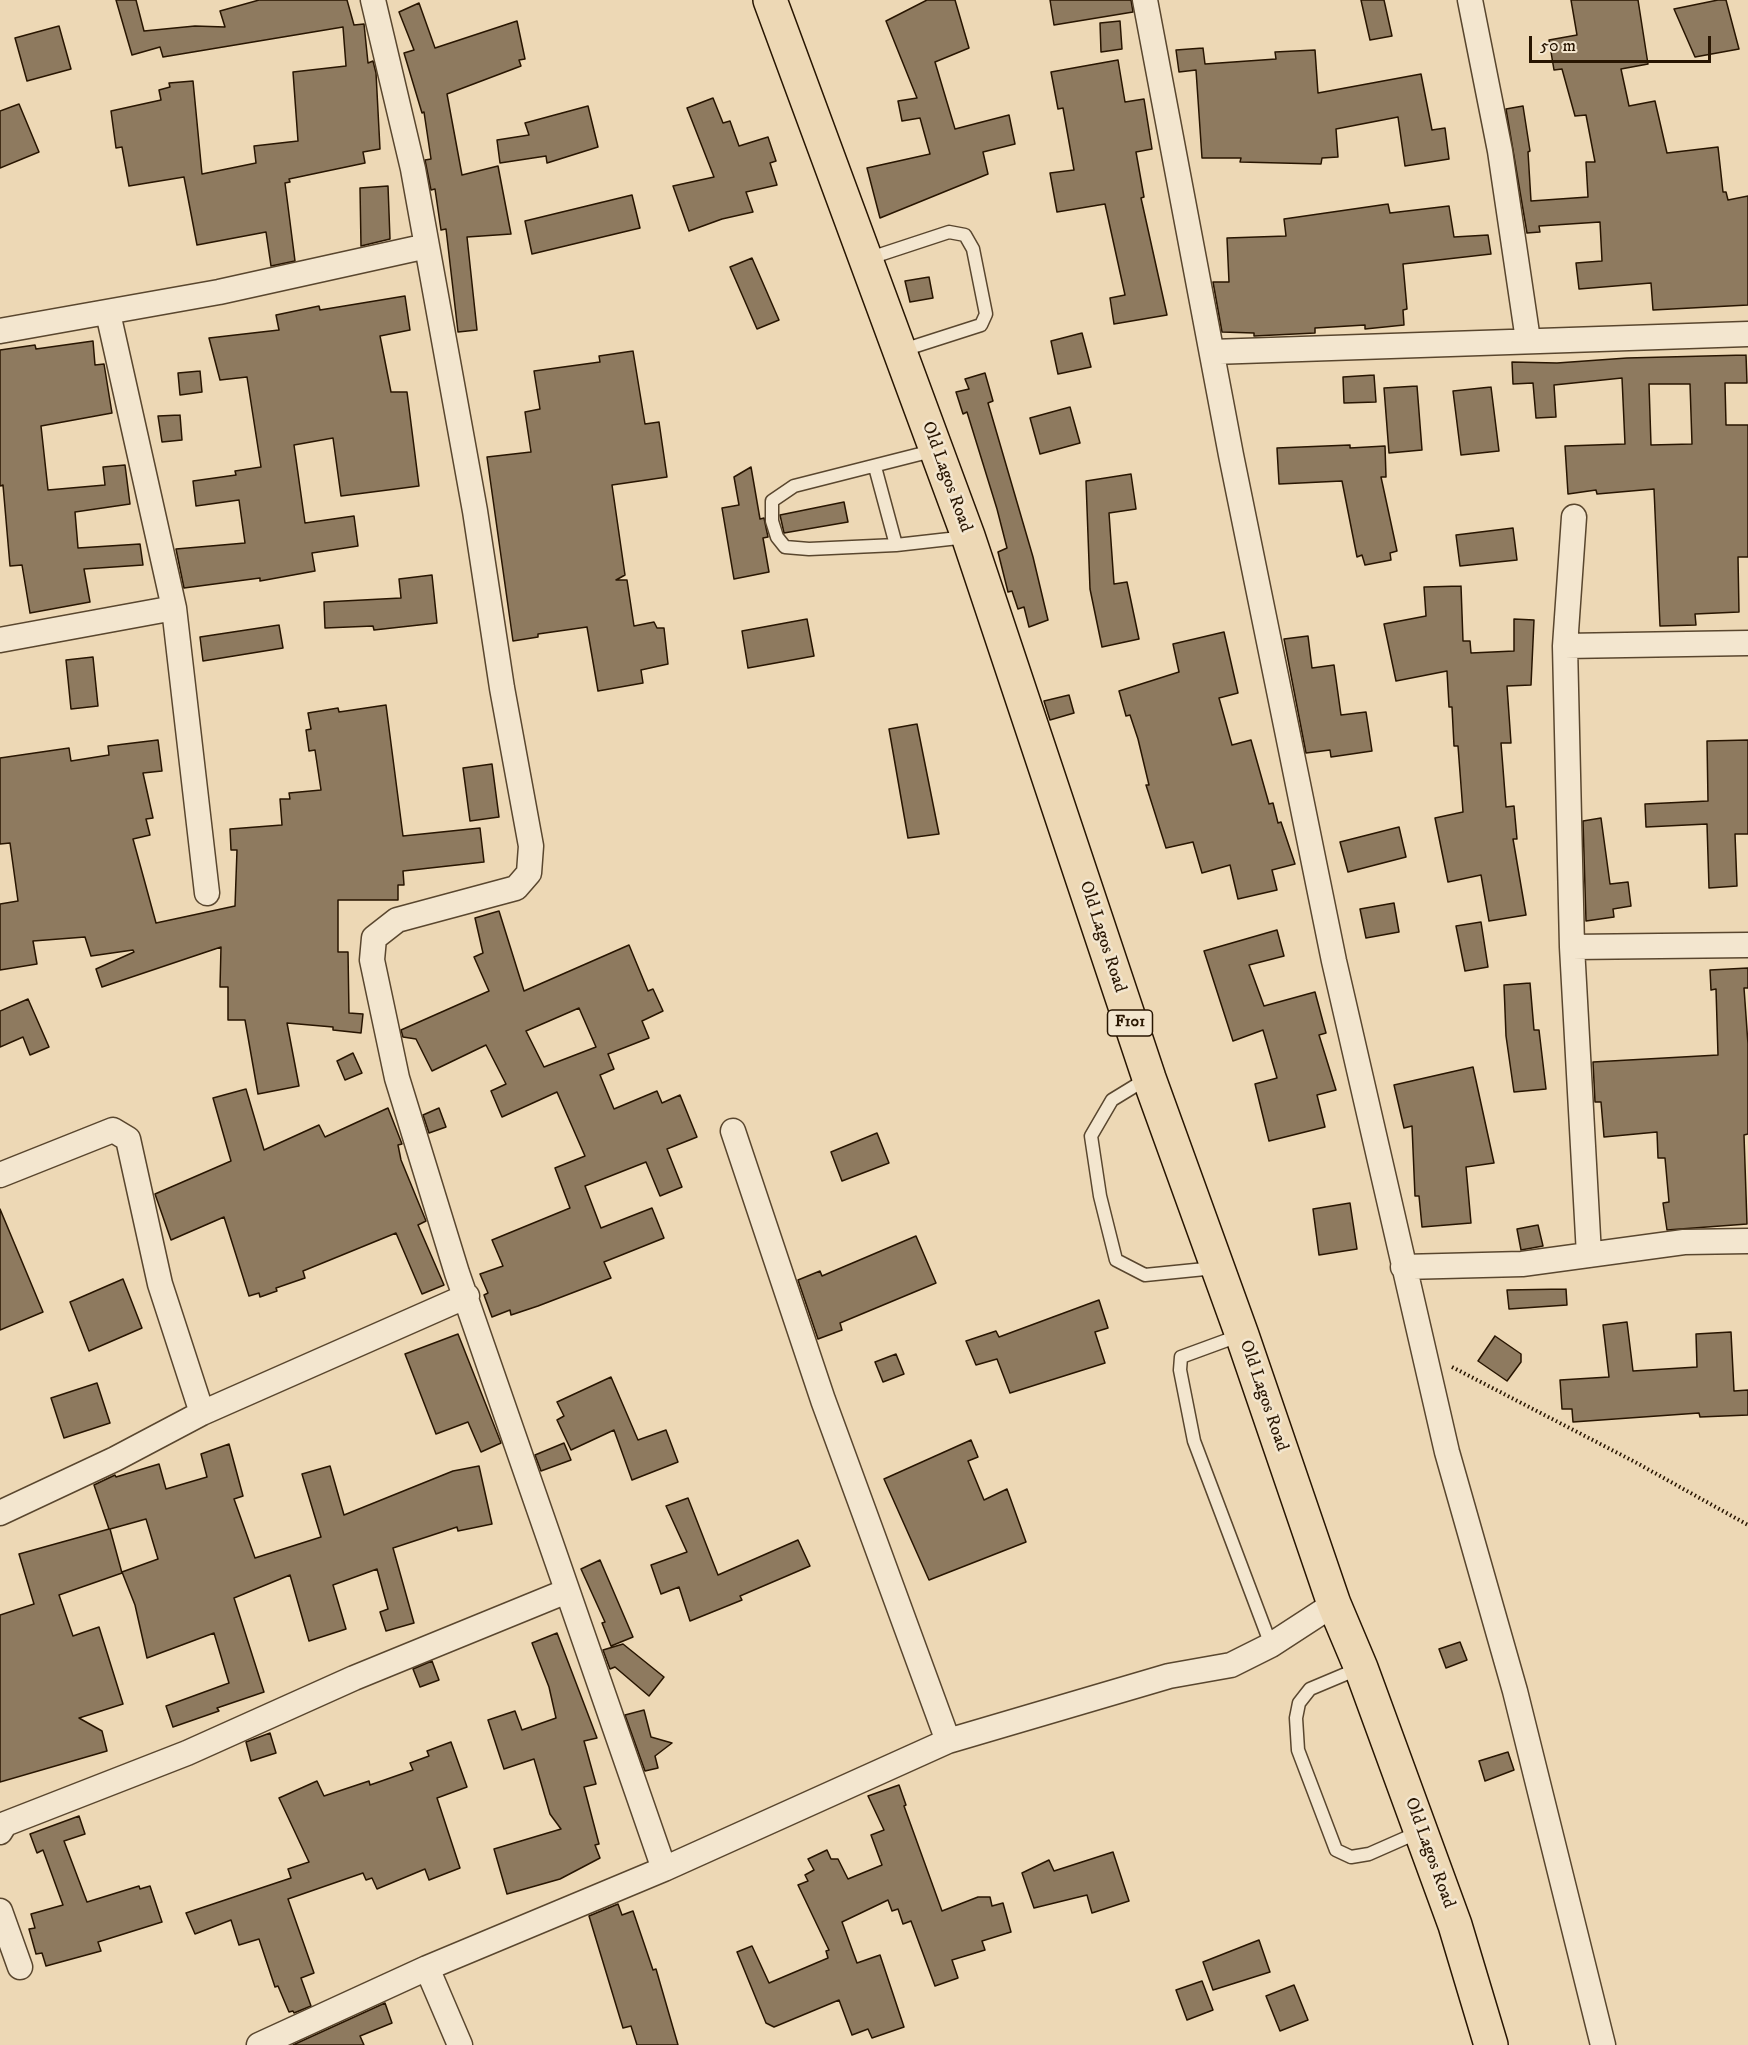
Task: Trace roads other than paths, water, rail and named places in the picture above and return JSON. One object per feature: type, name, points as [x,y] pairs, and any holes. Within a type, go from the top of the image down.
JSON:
[{"type":"main road","name":"Old Lagos Road","points":[[770,0],[968,537],[1149,1078],[1215,1268],[1242,1335],[1334,1604],[1361,1668],[1455,1925],[1491,2045]]},
{"type":"street","points":[[373,0],[413,169],[531,846],[529,873],[516,888],[397,920],[374,938],[372,960],[397,1078],[457,1273],[467,1296],[664,1869]]},
{"type":"street","points":[[1145,0],[1212,352],[1334,961],[1447,1452],[1515,1691],[1603,2045]]},
{"type":"street","points":[[1470,0],[1500,151],[1528,340]]},
{"type":"street","points":[[0,331],[219,292],[427,246]]},
{"type":"street","points":[[108,313],[174,608],[207,893]]},
{"type":"street","points":[[1212,352],[1748,334]]},
{"type":"street","points":[[1574,517],[1565,646],[1572,946],[1589,1255]]},
{"type":"street","points":[[0,640],[174,608]]},
{"type":"street","points":[[1565,646],[1748,643]]},
{"type":"street","points":[[1572,946],[1748,945]]},
{"type":"street","points":[[0,1175],[113,1130],[128,1139],[160,1284],[202,1413]]},
{"type":"street","points":[[733,1131],[823,1400],[948,1741]]},
{"type":"street","points":[[1403,1267],[1522,1264],[1684,1242],[1748,1240]]},
{"type":"street","points":[[0,1513],[115,1459],[202,1413],[467,1296]]},
{"type":"street","points":[[0,1832],[5,1824],[187,1753],[365,1674],[567,1591]]},
{"type":"street","points":[[259,2045],[427,1968],[664,1869],[948,1741],[1169,1676],[1231,1665],[1271,1645],[1334,1604]]},
{"type":"street","points":[[0,1911],[20,1967]]},
{"type":"street","points":[[427,1968],[460,2045]]},
{"type":"lane","points":[[866,260],[949,232],[965,235],[973,249],[986,314],[981,326],[900,351]]},
{"type":"lane","points":[[936,450],[794,486],[772,501],[772,521],[777,537],[785,547],[809,549],[896,545],[968,537]]},
{"type":"lane","points":[[875,467],[896,545]]},
{"type":"lane","points":[[1149,1078],[1112,1100],[1091,1136],[1100,1196],[1116,1260],[1145,1275],[1215,1268]]},
{"type":"lane","points":[[1242,1335],[1181,1357],[1180,1370],[1194,1441],[1271,1645]]},
{"type":"lane","points":[[1361,1668],[1310,1689],[1299,1702],[1296,1718],[1298,1750],[1336,1850],[1351,1857],[1369,1854],[1421,1831]]}]
